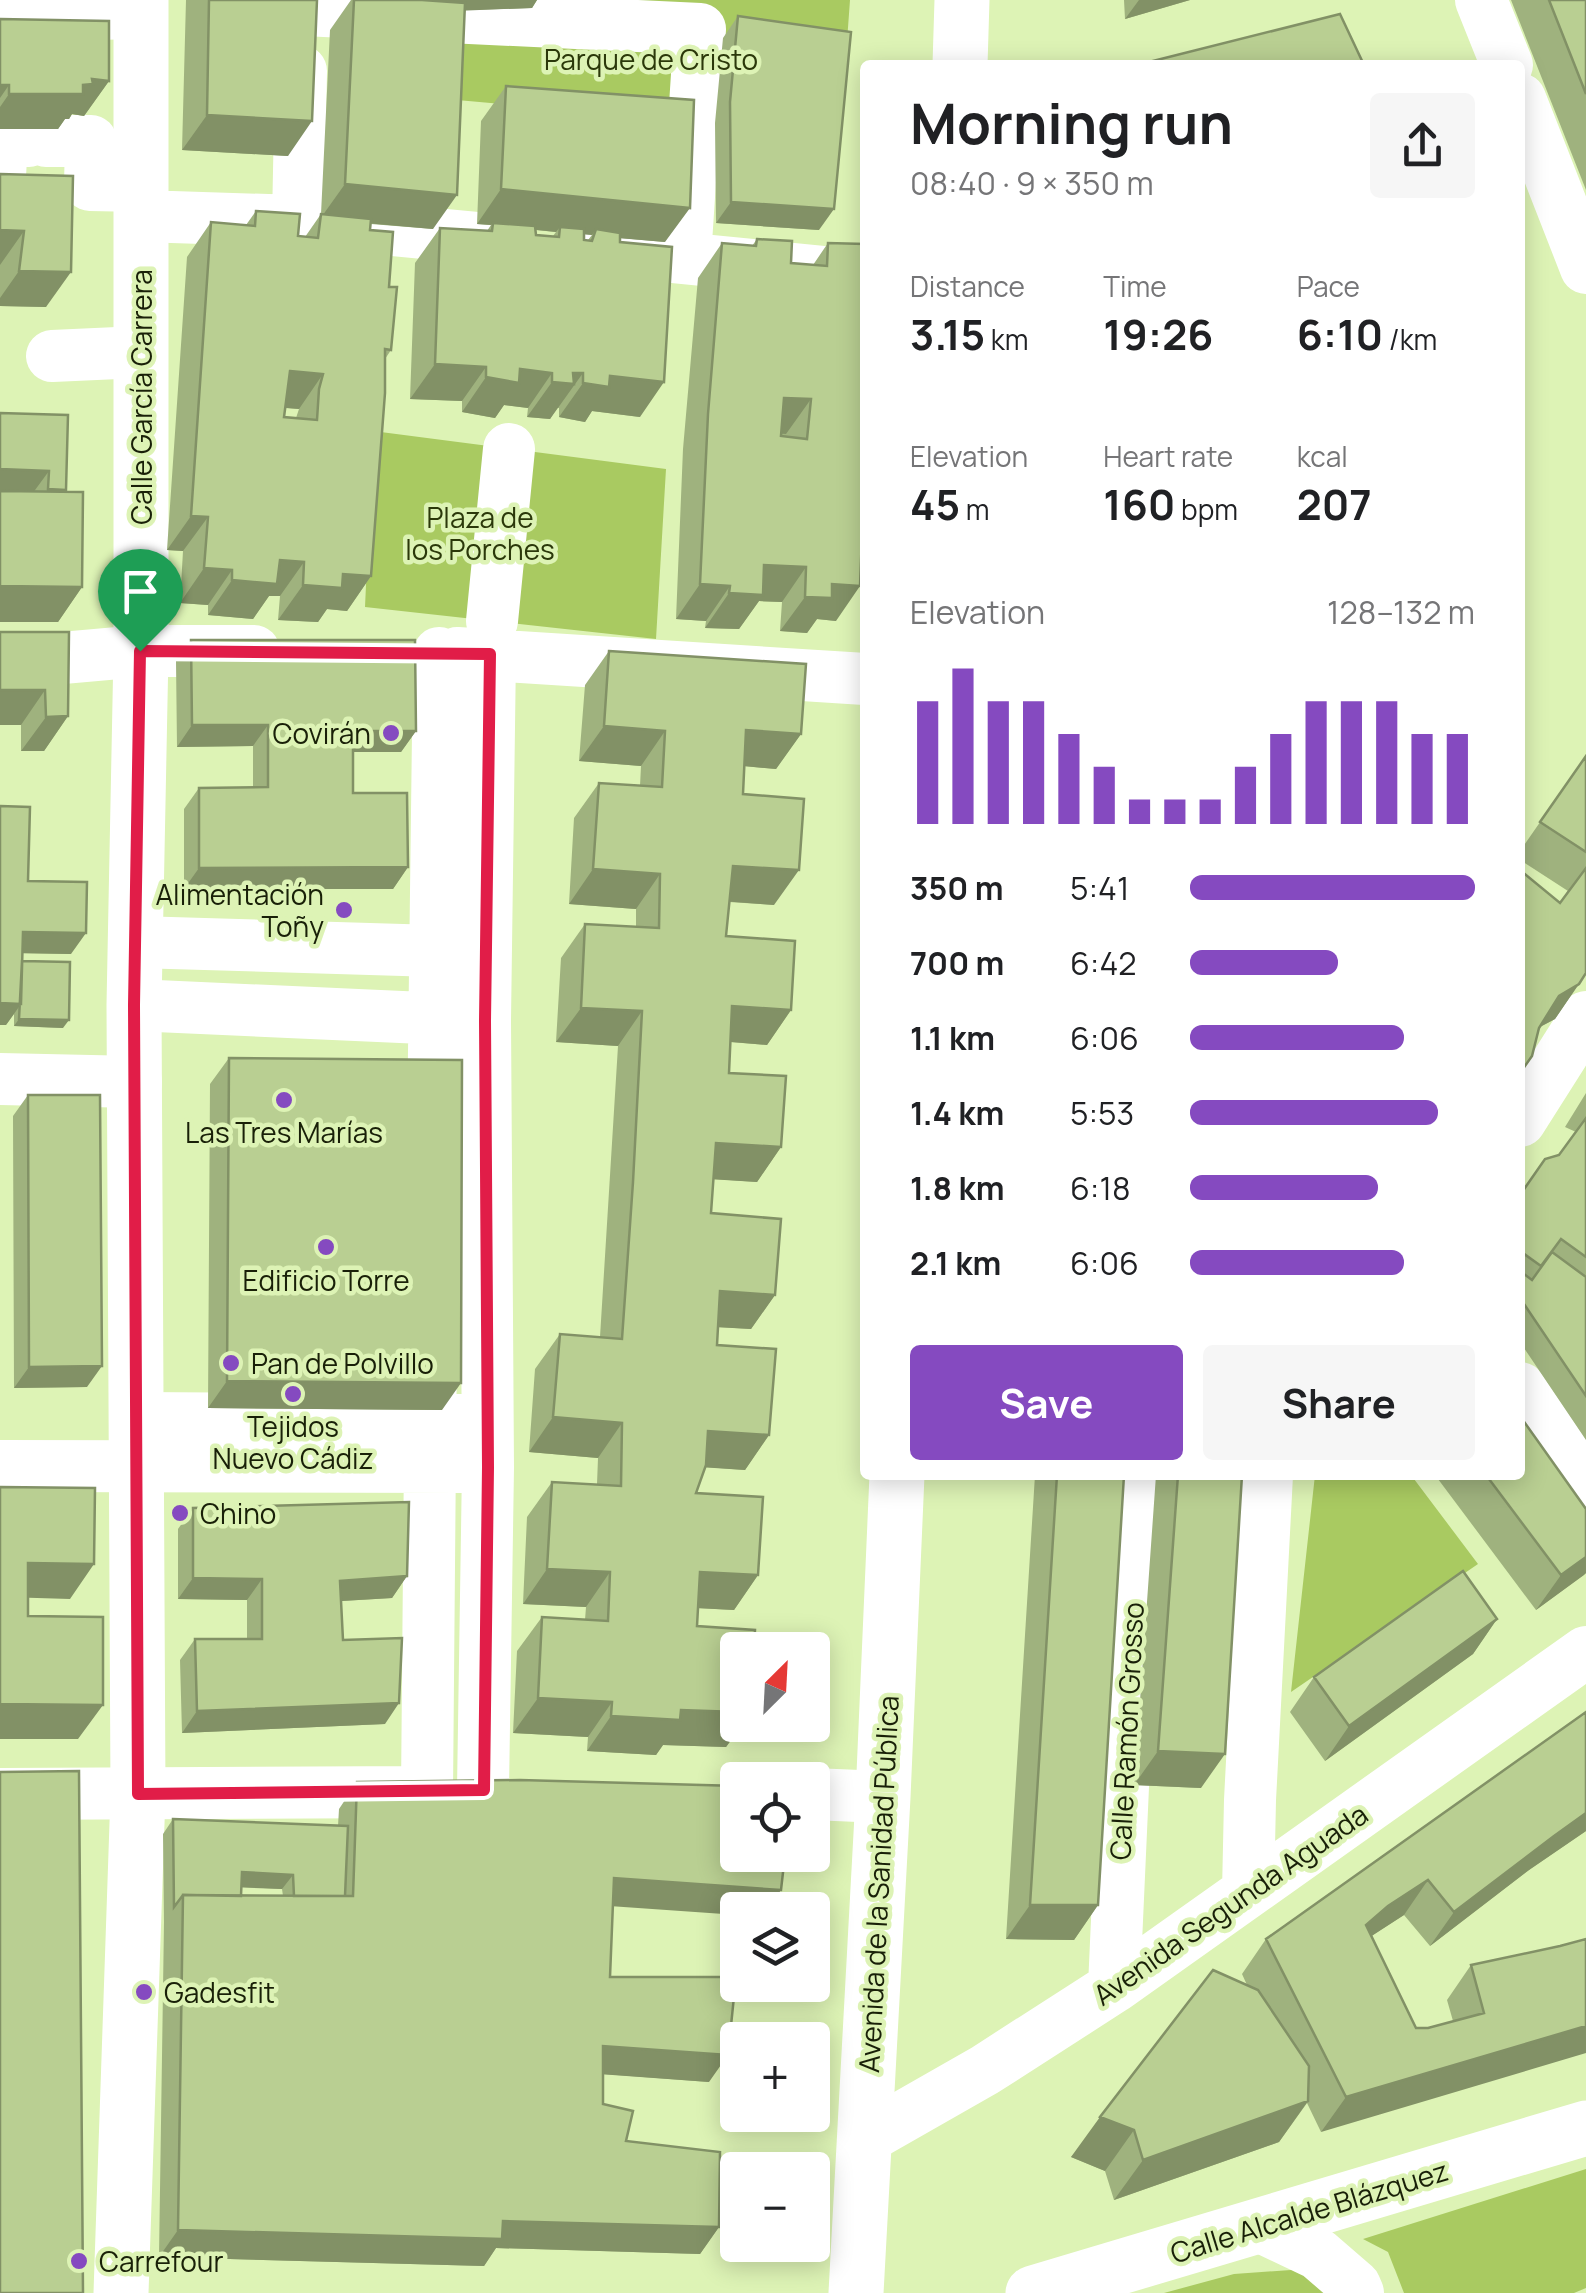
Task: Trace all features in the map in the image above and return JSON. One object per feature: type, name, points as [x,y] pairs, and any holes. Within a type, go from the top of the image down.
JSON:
[{"type":"street","points":[[960,60],[962,0]]},
{"type":"street","points":[[1481,0],[1505,60]]},
{"type":"street","points":[[298,221],[304,5],[450,36],[700,30],[685,258]]},
{"type":"street","points":[[0,16],[141,7]]},
{"type":"street","name":"Calle García Carrera","points":[[121,2293],[138,1794],[134,1005],[140,651],[141,7]]},
{"type":"street","points":[[1525,112],[1586,268]]},
{"type":"street","points":[[25,152],[91,142],[90,185],[141,200],[298,221],[440,215],[685,258],[860,276]]},
{"type":"street","points":[[52,356],[140,352]]},
{"type":"street","points":[[0,1794],[503,1790],[488,1444],[460,1020],[455,645],[509,449]]},
{"type":"street","points":[[455,645],[860,679]]},
{"type":"street","points":[[51,658],[140,651],[300,652]]},
{"type":"street","points":[[136,942],[460,952]]},
{"type":"street","points":[[134,1005],[460,1020]]},
{"type":"street","points":[[1525,1113],[1586,1017]]},
{"type":"street","points":[[433,1171],[460,1020]]},
{"type":"street","points":[[0,1079],[136,1082]]},
{"type":"street","points":[[426,1792],[432,1286]]},
{"type":"street","points":[[1525,1395],[1586,1486]]},
{"type":"street","points":[[0,1466],[138,1442],[488,1444]]},
{"type":"street","name":"Avenida de la Sanidad Pública","points":[[856,2293],[897,1480]]},
{"type":"street","name":"Calle Ramón Grosso","points":[[1114,1987],[1137,1480]]},
{"type":"street","points":[[1248,1892],[1267,1480]]},
{"type":"street","name":"Avenida Segunda Aguada","points":[[864,2139],[985,2070],[1114,1987],[1586,1652]]},
{"type":"street","points":[[830,1795],[882,1797]]},
{"type":"street","name":"Calle Alcalde Blázquez","points":[[1033,2293],[1586,2128]]},
{"type":"street","points":[[1260,2226],[1318,2254],[1358,2293]]},
{"type":"green space","name":"Parque de Cristo","points":[[532,0],[850,0],[846,55],[715,123],[446,99],[455,11]]},
{"type":"green space","name":"Plaza de los Porches","points":[[373,431],[666,469],[656,639],[365,607]]},
{"type":"green space","points":[[1314,1480],[1415,1480],[1478,1564],[1291,1692]]},
{"type":"green space","points":[[1586,2169],[1586,2288],[1574,2293],[1404,2293],[1388,2252],[1363,2239]]},
{"type":"green space","points":[[1305,2269],[1341,2293],[1164,2293],[1234,2274]]},
{"type":"building","points":[[209,0],[317,0],[312,121],[207,115]]},
{"type":"building","points":[[354,0],[465,3],[457,195],[345,184]]},
{"type":"building","points":[[1549,0],[1586,0],[1586,94]]},
{"type":"building","points":[[1340,14],[1362,60],[1157,60]]},
{"type":"building","points":[[738,16],[851,32],[834,209],[731,202],[730,102]]},
{"type":"building","points":[[0,19],[109,21],[109,81],[92,79],[93,84],[83,85],[83,94],[9,94],[9,85],[0,85]]},
{"type":"building","points":[[506,86],[694,100],[690,208],[501,189]]},
{"type":"building","points":[[0,174],[73,176],[71,272],[19,271],[24,231],[0,230]]},
{"type":"building","points":[[256,211],[300,214],[298,236],[318,238],[321,214],[371,219],[370,230],[393,232],[389,287],[397,287],[391,350],[385,349],[371,576],[343,574],[342,588],[303,585],[304,562],[280,560],[277,584],[232,580],[232,570],[204,568],[208,517],[191,516],[211,222],[255,226]],"holes":[[[290,371],[323,374],[317,420],[284,417]]]},
{"type":"building","points":[[493,223],[535,226],[536,235],[559,237],[560,227],[584,229],[584,240],[592,241],[596,229],[620,233],[620,242],[672,247],[664,382],[610,376],[609,387],[583,383],[583,373],[573,373],[574,384],[552,382],[552,373],[520,369],[519,383],[486,377],[486,367],[435,364],[440,228],[492,231]]},
{"type":"building","points":[[757,239],[792,241],[791,263],[827,266],[828,243],[860,244],[860,586],[832,584],[832,598],[805,597],[806,567],[764,565],[763,595],[729,593],[730,586],[700,584],[722,243],[756,246]],"holes":[[[784,398],[811,399],[807,439],[781,436]]]},
{"type":"building","points":[[0,413],[68,415],[66,490],[48,489],[49,471],[0,469]]},
{"type":"building","points":[[0,491],[83,492],[82,587],[0,586]]},
{"type":"building","points":[[0,632],[69,632],[68,716],[46,717],[45,690],[0,690]]},
{"type":"building","points":[[191,640],[415,640],[416,731],[353,731],[353,793],[407,793],[408,867],[199,868],[199,788],[268,787],[268,725],[192,725]]},
{"type":"building","points":[[609,651],[806,664],[801,734],[746,730],[743,794],[804,799],[799,870],[733,866],[726,936],[795,941],[791,1010],[732,1006],[729,1073],[786,1076],[781,1147],[716,1143],[711,1213],[781,1219],[775,1295],[720,1291],[717,1345],[776,1349],[769,1435],[708,1431],[706,1465],[696,1493],[763,1497],[758,1575],[700,1572],[697,1626],[755,1632],[720,1632],[720,1711],[681,1710],[680,1720],[611,1716],[612,1702],[538,1698],[542,1617],[608,1621],[610,1572],[547,1569],[552,1482],[621,1486],[622,1423],[553,1417],[560,1334],[622,1339],[633,1182],[642,1011],[581,1008],[585,924],[659,928],[660,874],[593,869],[599,783],[662,787],[665,731],[604,726]]},
{"type":"building","points":[[1586,756],[1586,852],[1540,822]]},
{"type":"building","points":[[0,806],[30,807],[28,881],[87,882],[86,933],[23,932],[21,1004],[0,1003]]},
{"type":"building","points":[[1586,868],[1586,973],[1579,984],[1559,996],[1539,1028],[1532,1056],[1525,1066],[1525,874],[1560,903]]},
{"type":"building","points":[[22,961],[70,962],[69,1020],[19,1019]]},
{"type":"building","name":"Edificio Torre","points":[[229,1058],[462,1060],[461,1383],[227,1381]]},
{"type":"building","points":[[28,1095],[100,1095],[102,1366],[29,1367]]},
{"type":"building","points":[[1586,1118],[1586,1257],[1561,1239],[1541,1266],[1525,1255],[1525,1188],[1545,1159],[1559,1155]]},
{"type":"building","points":[[1552,1252],[1586,1277],[1586,1396],[1525,1305],[1525,1275],[1532,1280]]},
{"type":"building","points":[[1525,1423],[1586,1509],[1586,1557],[1561,1575],[1490,1480],[1525,1480]]},
{"type":"building","points":[[1057,1480],[1124,1480],[1098,1905],[1030,1905]]},
{"type":"building","points":[[1178,1480],[1242,1480],[1225,1754],[1158,1751]]},
{"type":"building","points":[[0,1487],[95,1488],[94,1564],[28,1563],[28,1616],[103,1617],[103,1705],[0,1704]]},
{"type":"building","points":[[409,1502],[407,1576],[340,1581],[343,1640],[402,1638],[399,1703],[197,1711],[195,1639],[262,1639],[262,1579],[193,1578],[193,1508]]},
{"type":"building","points":[[1463,1571],[1497,1619],[1349,1726],[1314,1677]]},
{"type":"building","points":[[1586,1712],[1586,1813],[1454,1912],[1428,1880],[1366,1925],[1416,2028],[1484,2013],[1471,1965],[1586,1939],[1586,2026],[1346,2097],[1266,1939]]},
{"type":"building","points":[[79,1771],[83,2293],[0,2293],[0,1772]]},
{"type":"building","points":[[520,1780],[720,1786],[720,1872],[783,1872],[781,1890],[614,1878],[610,1977],[720,1977],[720,2002],[733,2002],[731,2022],[720,2022],[720,2054],[603,2046],[603,2104],[633,2111],[626,2141],[720,2152],[719,2227],[503,2221],[502,2239],[178,2230],[183,1895],[353,1896],[357,1782]]},
{"type":"building","points":[[173,1819],[348,1826],[345,1896],[294,1896],[293,1875],[242,1872],[241,1896],[183,1895],[174,1907]]},
{"type":"building","points":[[1213,1970],[1258,1990],[1309,2066],[1308,2101],[1143,2160],[1134,2130],[1100,2117]]},
{"type":"place","name":"Covirán","points":[[391,733]]},
{"type":"place","name":"Alimentación Toñy","points":[[344,910]]},
{"type":"place","name":"Las Tres Marías","points":[[284,1100]]},
{"type":"place","name":"Edificio Torre","points":[[326,1247]]},
{"type":"place","name":"Pan de Polvillo","points":[[231,1363]]},
{"type":"place","name":"Tejidos Nuevo Cádiz","points":[[293,1394]]},
{"type":"place","name":"Chino","points":[[180,1513]]},
{"type":"place","name":"Gadesfit","points":[[144,1992]]},
{"type":"place","name":"Carrefour","points":[[79,2261]]},
{"type":"route","points":[[140,651],[490,654],[485,1021],[488,1467],[484,1790],[138,1794],[134,1005],[140,651]]}]
